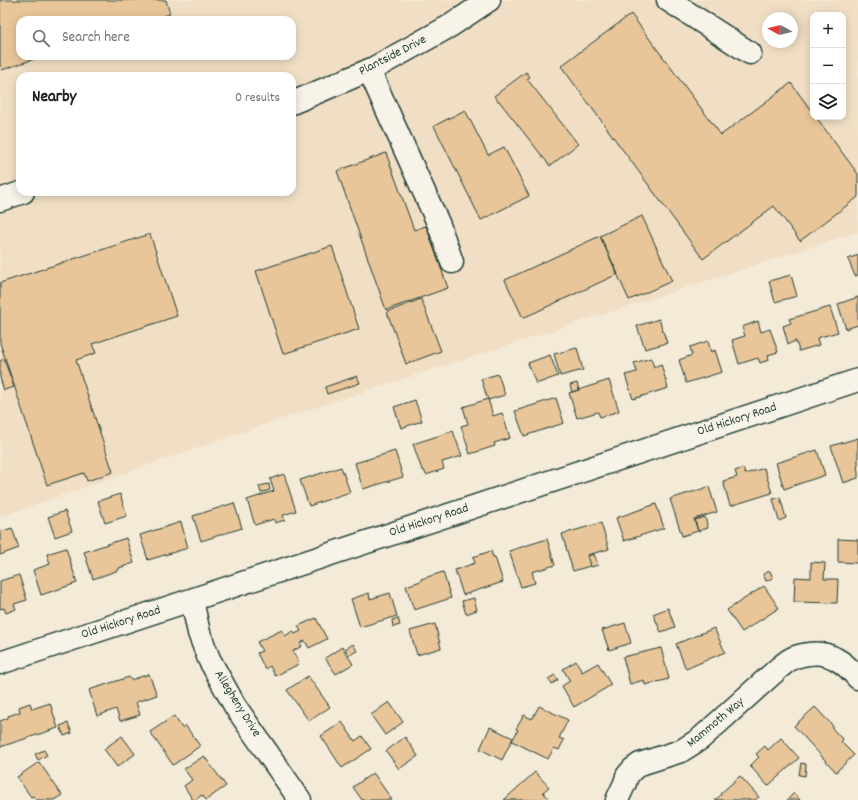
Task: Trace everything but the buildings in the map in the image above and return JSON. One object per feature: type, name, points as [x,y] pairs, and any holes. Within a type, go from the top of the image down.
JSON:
[{"type":"street","name":"Plantside Drive","points":[[296,101],[369,70],[450,26],[489,0]]},
{"type":"street","points":[[668,0],[750,53]]},
{"type":"street","points":[[369,70],[439,226],[452,262]]},
{"type":"street","points":[[0,200],[16,194]]},
{"type":"street","name":"Old Hickory Road","points":[[0,663],[858,380]]},
{"type":"street","name":"Allegheny Drive","points":[[192,600],[199,633],[209,659],[235,706],[300,800]]},
{"type":"street","name":"Mammoth Way","points":[[617,800],[627,776],[633,769],[640,764],[681,751],[700,739],[790,659],[814,653],[824,654],[836,658],[849,668],[858,678]]},
{"type":"shaded area","points":[[0,0],[858,0],[858,232],[292,415],[0,517]]}]
